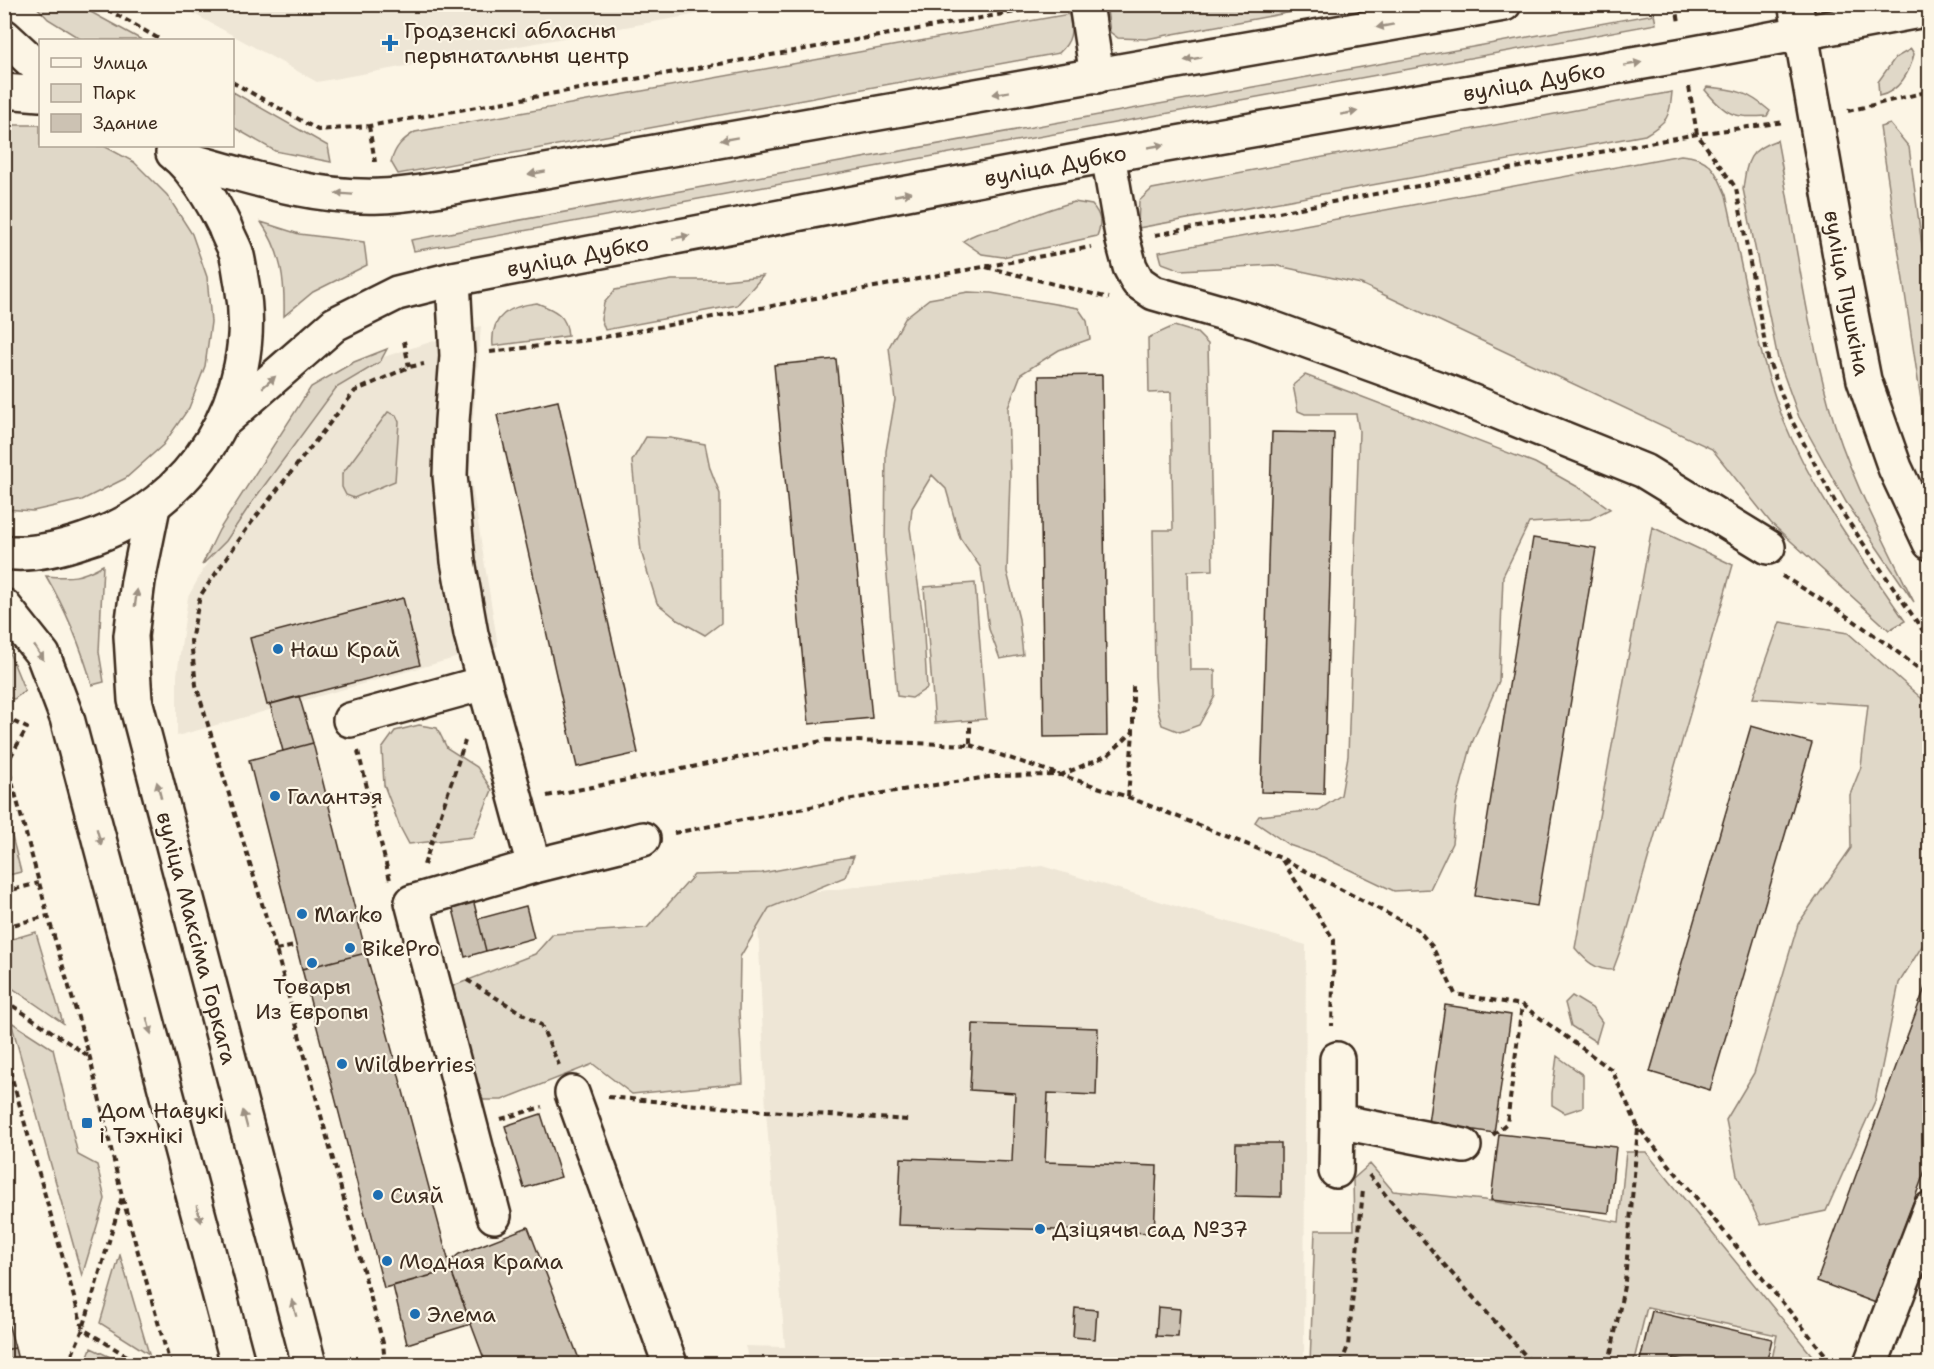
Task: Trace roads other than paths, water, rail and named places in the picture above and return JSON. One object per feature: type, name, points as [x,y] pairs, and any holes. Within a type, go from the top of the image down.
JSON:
[{"type":"main road","points":[[1086,4],[1097,76]]},
{"type":"main road","points":[[171,151],[255,178],[321,192],[381,196],[477,183],[1504,4]]},
{"type":"main road","name":"вуліца Дубко","points":[[225,420],[335,324],[397,293],[453,279],[1108,155],[1684,55],[1798,19],[1929,9]]},
{"type":"main road","name":"вуліца Пушкіна","points":[[1798,19],[1864,380],[1895,468],[1921,506],[1929,543]]},
{"type":"main road","points":[[4,36],[39,68]]},
{"type":"main road","points":[[4,91],[39,94]]},
{"type":"main road","points":[[4,552],[60,549],[108,533],[153,507],[194,468],[225,420],[242,366],[246,309],[236,253],[213,202],[171,151]]},
{"type":"main road","points":[[1108,155],[1122,241],[1130,267],[1138,282],[1154,293],[1255,322],[1451,393],[1644,471],[1770,559]]},
{"type":"main road","points":[[453,279],[458,357],[450,475],[458,561],[471,634],[534,866]]},
{"type":"main road","name":"вуліца Максіма Горкага","points":[[153,507],[138,581],[131,636],[135,700],[309,1365]]},
{"type":"main road","points":[[4,606],[43,656],[68,718],[238,1365]]},
{"type":"main road","points":[[350,720],[484,683]]},
{"type":"main road","points":[[494,1216],[412,902],[534,866],[643,839]]},
{"type":"main road","points":[[1336,1171],[1337,1059]]},
{"type":"main road","points":[[573,1095],[670,1365]]},
{"type":"main road","points":[[1337,1121],[1464,1146]]},
{"type":"main road","points":[[1871,1363],[1929,1209]]},
{"type":"place","name":"Гродзенскі абласны перынатальны центр","points":[[390,43]]},
{"type":"place","name":"Наш Край","points":[[278,649]]},
{"type":"place","name":"Галантэя","points":[[275,796]]},
{"type":"place","name":"Marko","points":[[302,914]]},
{"type":"place","name":"BikePro","points":[[350,948]]},
{"type":"place","name":"Товары Из Европы","points":[[312,963]]},
{"type":"place","name":"Wildberries","points":[[342,1064]]},
{"type":"place","name":"Дом Навукі і Тэхнікі","points":[[87,1123]]},
{"type":"place","name":"Сияй","points":[[378,1195]]},
{"type":"place","name":"Дзіцячы сад №37","points":[[1040,1229]]},
{"type":"place","name":"Модная Крама","points":[[387,1261]]},
{"type":"place","name":"Элема","points":[[415,1314]]}]
